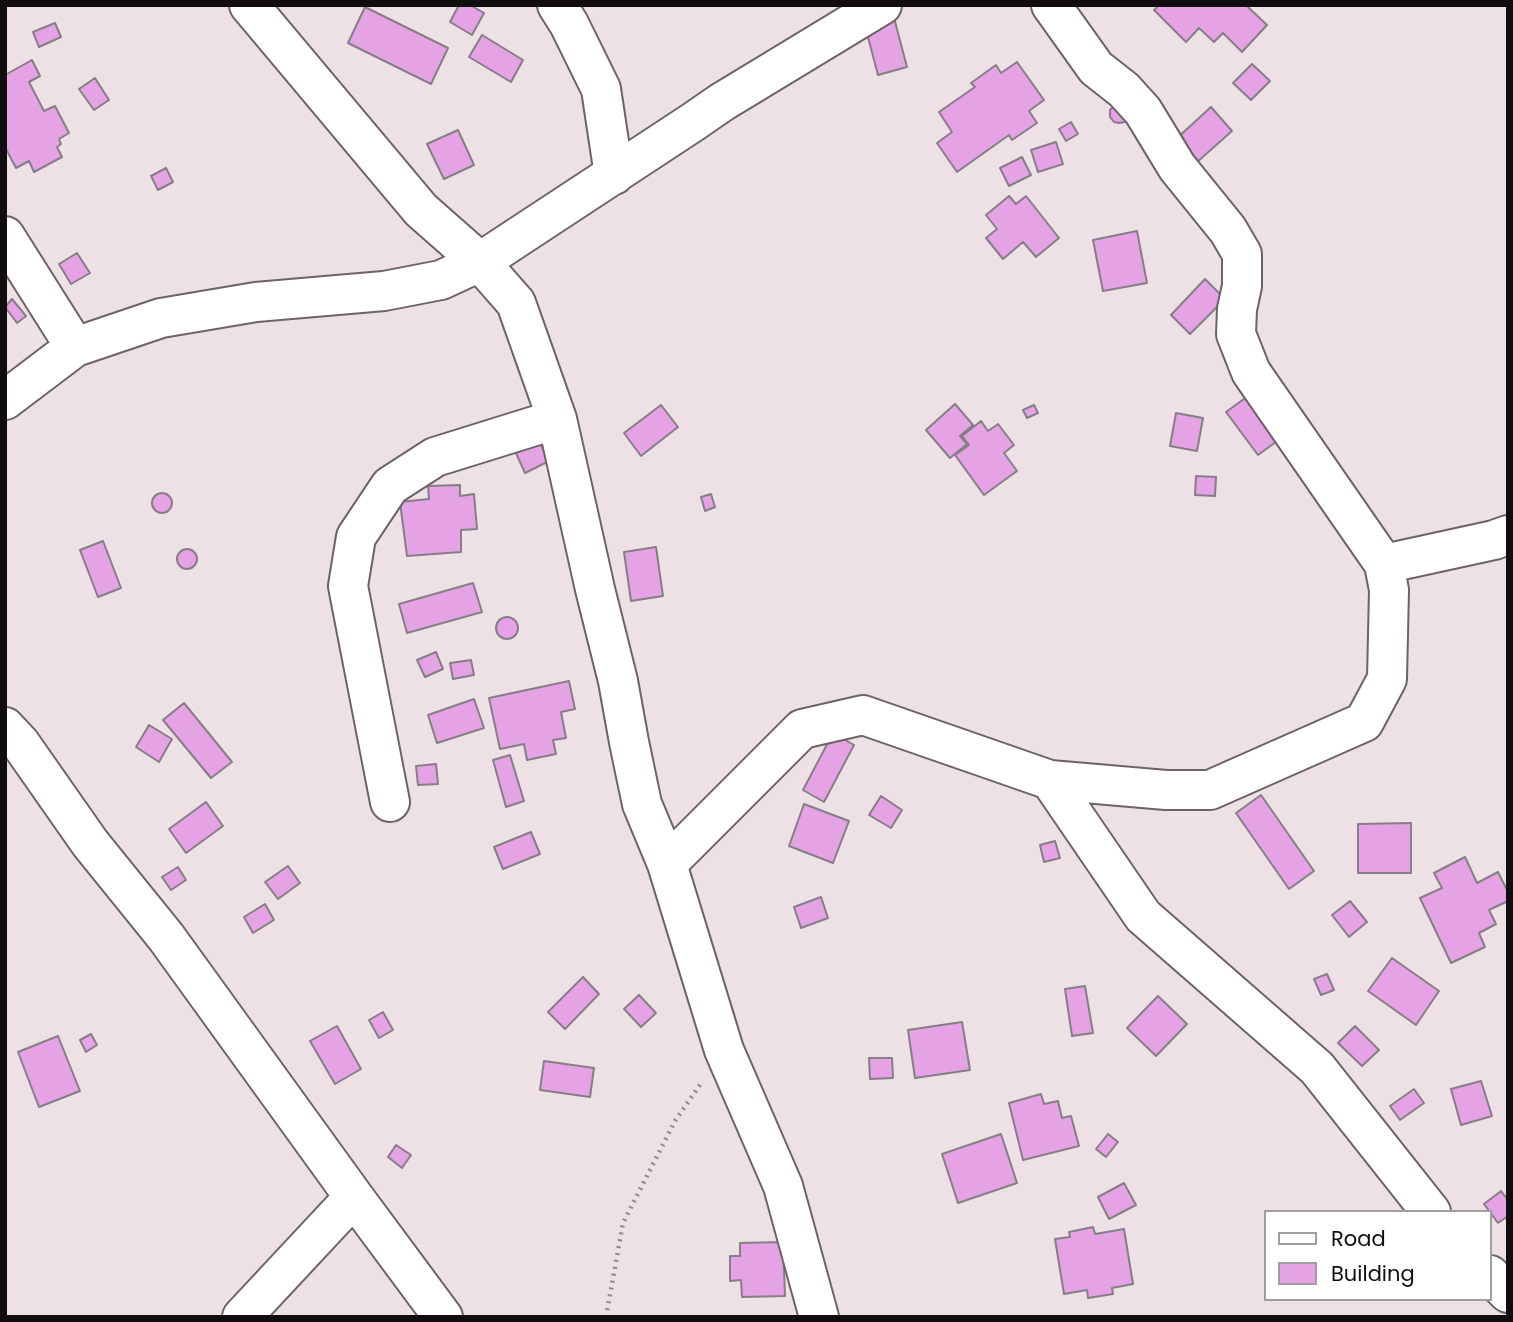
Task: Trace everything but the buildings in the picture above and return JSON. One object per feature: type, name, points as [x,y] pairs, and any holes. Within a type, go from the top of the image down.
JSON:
[{"type":"street","points":[[249,5],[421,210],[480,262],[516,303],[557,419],[618,681],[642,804],[667,864],[724,1050],[783,1186],[819,1317]]},
{"type":"street","points":[[557,5],[601,89],[614,175]]},
{"type":"street","points":[[5,400],[75,347],[161,318],[256,302],[384,291],[441,279],[480,262],[722,102],[882,5]]},
{"type":"street","points":[[667,864],[802,729],[863,715],[1050,780],[1166,790],[1210,790],[1364,722],[1387,679],[1389,590],[1384,564],[1251,372],[1237,334],[1242,254],[1233,238],[1177,167],[1143,111],[1124,90],[1096,68],[1051,5]]},
{"type":"street","points":[[5,236],[75,347]]},
{"type":"street","points":[[390,802],[348,586],[356,537],[390,486],[435,457],[557,419]]},
{"type":"street","points":[[1384,564],[1494,540],[1508,534]]},
{"type":"street","points":[[5,727],[20,743],[90,843],[174,948],[443,1317]]},
{"type":"street","points":[[1050,780],[1143,916],[1317,1069],[1429,1210]]},
{"type":"street","points":[[242,1317],[354,1197]]},
{"type":"street","points":[[1492,1277],[1508,1293]]},
{"type":"path","points":[[606,1317],[622,1223],[675,1121],[724,1050]]}]
